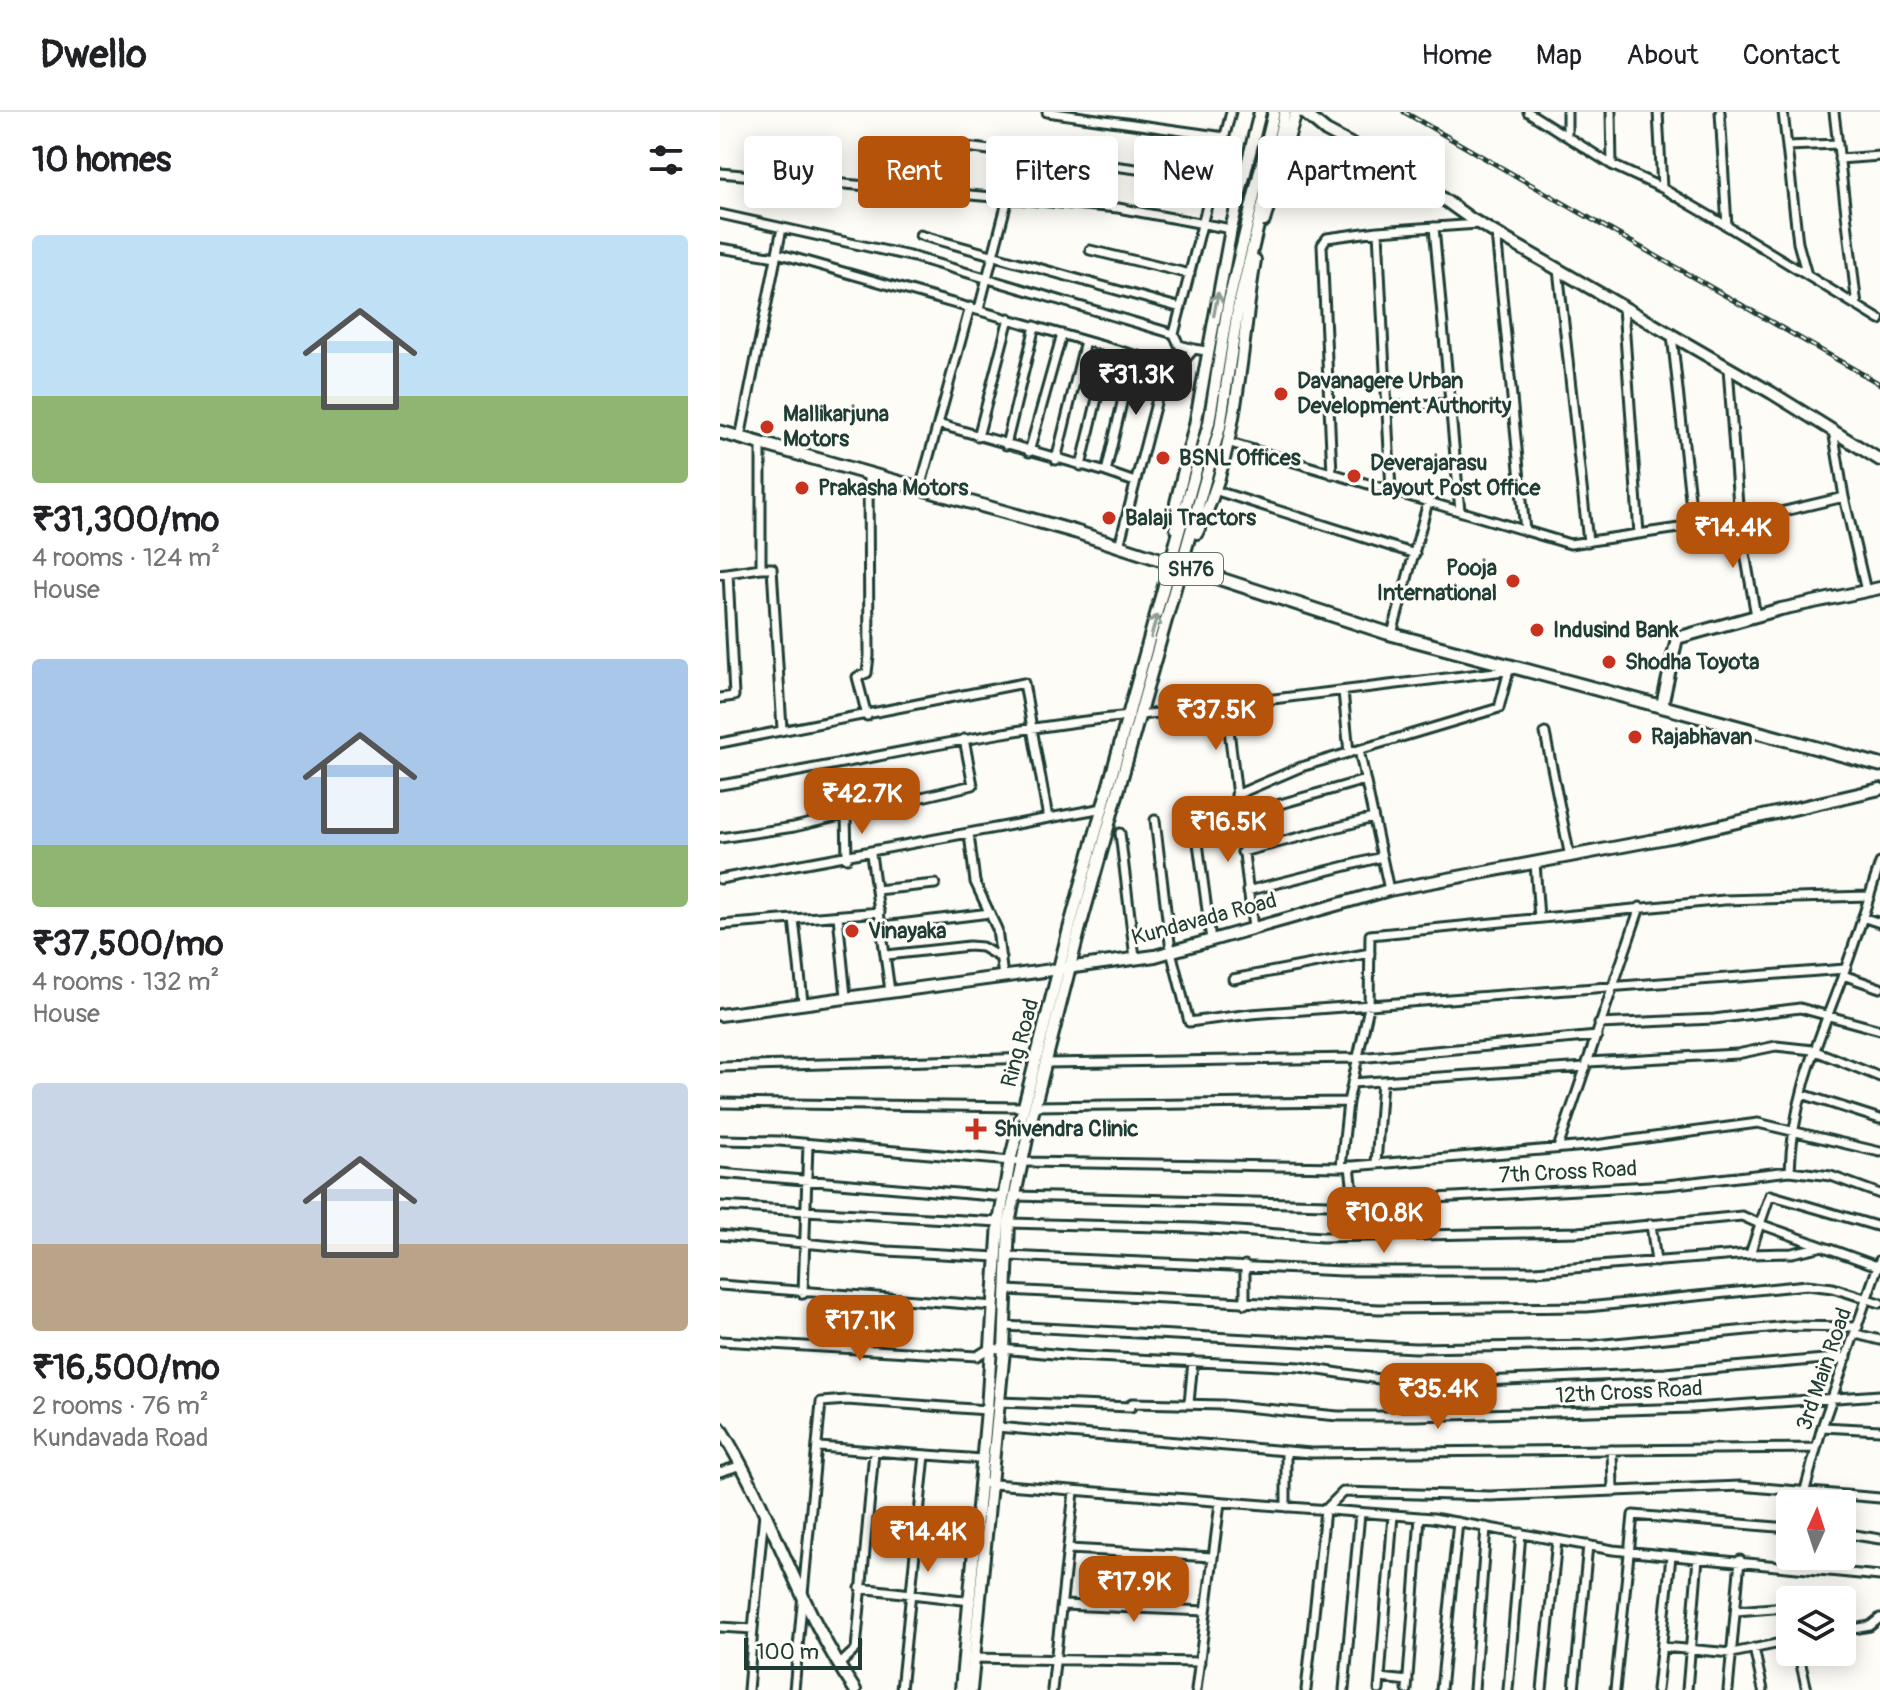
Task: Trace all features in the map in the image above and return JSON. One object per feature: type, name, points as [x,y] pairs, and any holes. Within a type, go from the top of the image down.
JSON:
[{"type":"main road","name":"SH76","points":[[720,432],[1171,561],[1392,634],[1880,765]]},
{"type":"street","points":[[1047,112],[1218,136]]},
{"type":"street","points":[[1225,136],[1231,112]]},
{"type":"street","points":[[1175,546],[1176,503],[1203,386],[1206,351],[1231,229],[1260,112]]},
{"type":"street","points":[[1214,425],[1228,305],[1274,112]]},
{"type":"street","points":[[1214,425],[1285,112]]},
{"type":"street","points":[[1188,551],[1208,511],[1227,442],[1257,251],[1290,124],[1296,112]]},
{"type":"street","points":[[1303,112],[1326,131],[1411,176],[1480,224],[1880,460]]},
{"type":"street","points":[[1528,112],[1612,165],[1662,188],[1727,226],[1880,320]]},
{"type":"street","points":[[1567,112],[1567,134]]},
{"type":"street","points":[[1611,112],[1612,165]]},
{"type":"street","points":[[1658,112],[1662,188]]},
{"type":"street","points":[[1720,112],[1727,226]]},
{"type":"street","points":[[1783,112],[1798,243],[1807,275]]},
{"type":"street","points":[[1834,112],[1857,306]]},
{"type":"street","points":[[1787,146],[1838,144]]},
{"type":"street","points":[[970,147],[1134,169]]},
{"type":"street","points":[[1839,159],[1880,156]]},
{"type":"street","points":[[720,173],[986,196]]},
{"type":"street","points":[[920,488],[974,308],[987,281],[1006,208]]},
{"type":"street","points":[[1118,208],[1231,229]]},
{"type":"street","points":[[1206,351],[1179,345],[1174,334],[1208,208]]},
{"type":"street","points":[[720,214],[914,257],[1174,334]]},
{"type":"street","points":[[1332,474],[1322,245],[1327,238],[1378,231],[1480,224]]},
{"type":"street","points":[[1434,227],[1460,511]]},
{"type":"street","points":[[740,438],[782,228]]},
{"type":"street","points":[[1378,231],[1391,491]]},
{"type":"street","points":[[1496,233],[1525,531]]},
{"type":"street","points":[[920,235],[1181,308]]},
{"type":"street","points":[[720,248],[776,255],[1166,364],[1181,364],[1194,349]]},
{"type":"street","points":[[1090,250],[1190,274]]},
{"type":"street","points":[[1558,269],[1588,542]]},
{"type":"street","points":[[1623,307],[1639,534]]},
{"type":"street","points":[[978,437],[1009,318]]},
{"type":"street","points":[[1006,445],[1035,326]]},
{"type":"street","points":[[1029,452],[1062,334]]},
{"type":"street","points":[[1672,335],[1693,526]]},
{"type":"street","points":[[1056,460],[1085,341]]},
{"type":"street","points":[[1081,466],[1109,348]]},
{"type":"street","points":[[1106,472],[1133,355]]},
{"type":"street","points":[[1119,546],[1166,364]]},
{"type":"street","points":[[1728,368],[1739,519],[1756,616]]},
{"type":"street","points":[[1387,407],[1450,403]]},
{"type":"street","points":[[938,424],[1135,482]]},
{"type":"street","name":"Ring Road","points":[[1010,1197],[1010,1161],[1071,968],[1136,716],[1171,561],[1214,425]]},
{"type":"street","name":"Ring Road","points":[[1042,1060],[1059,970],[1103,808],[1136,716],[1188,551],[1214,425]]},
{"type":"street","points":[[1833,430],[1844,497],[1866,591]]},
{"type":"street","points":[[1227,442],[1570,544],[1739,519],[1844,497]]},
{"type":"street","points":[[761,444],[761,568]]},
{"type":"street","points":[[867,716],[857,677],[867,673],[869,656],[868,474]]},
{"type":"street","points":[[1214,490],[1415,554]]},
{"type":"street","points":[[1392,634],[1428,502]]},
{"type":"street","points":[[720,698],[734,696],[724,573],[772,568],[782,729]]},
{"type":"street","points":[[1662,705],[1677,638],[1756,616],[1880,588]]},
{"type":"street","points":[[1236,795],[1301,767],[1499,708],[1509,670]]},
{"type":"street","points":[[720,785],[825,769],[1031,726],[1509,670],[1532,670]]},
{"type":"street","points":[[720,743],[1024,683],[1048,818]]},
{"type":"street","points":[[1343,691],[1349,753]]},
{"type":"street","points":[[1226,705],[1253,928]]},
{"type":"street","points":[[1545,733],[1570,857]]},
{"type":"street","points":[[720,838],[846,815],[973,785],[964,739]]},
{"type":"street","points":[[1359,750],[1389,890]]},
{"type":"street","points":[[1238,816],[1365,780]]},
{"type":"street","name":"Kundavada Road","points":[[720,1015],[1059,970],[1171,951],[1389,890],[1570,857],[1880,789]]},
{"type":"street","points":[[720,879],[871,854],[1103,808]]},
{"type":"street","points":[[1194,813],[1211,940]]},
{"type":"street","points":[[846,815],[847,858]]},
{"type":"street","points":[[1242,852],[1373,818]]},
{"type":"street","points":[[1155,820],[1171,951],[1189,1022],[1251,1014],[1844,972],[1880,988]]},
{"type":"street","points":[[1120,833],[1135,958]]},
{"type":"street","points":[[969,834],[975,882],[997,929],[1003,977]]},
{"type":"street","points":[[871,854],[890,991]]},
{"type":"street","points":[[1247,891],[1382,857]]},
{"type":"street","points":[[1535,863],[1539,918]]},
{"type":"street","points":[[1790,1171],[1791,1128],[1813,1050],[1844,972],[1879,866]]},
{"type":"street","points":[[876,890],[935,884]]},
{"type":"street","points":[[1358,1236],[1346,1166],[1348,1102],[1369,1007],[1370,935],[1640,907],[1869,896]]},
{"type":"street","points":[[1558,1148],[1640,907]]},
{"type":"street","points":[[720,925],[880,912]]},
{"type":"street","points":[[883,926],[936,917],[990,913]]},
{"type":"street","points":[[838,916],[846,996]]},
{"type":"street","points":[[1862,917],[1880,923]]},
{"type":"street","points":[[794,919],[803,1002]]},
{"type":"street","points":[[887,955],[969,946],[982,947],[1001,958]]},
{"type":"street","points":[[1233,979],[1370,953]]},
{"type":"street","points":[[1599,1024],[1714,1019],[1786,1008],[1826,1014],[1880,1030]]},
{"type":"street","points":[[720,1067],[1042,1060],[1358,1058],[1597,1036]]},
{"type":"street","points":[[1352,1083],[1737,1054],[1776,1046],[1813,1050],[1880,1077]]},
{"type":"street","points":[[1376,1164],[1382,1081]]},
{"type":"street","points":[[1802,1094],[1880,1119]]},
{"type":"street","points":[[720,1103],[1029,1107],[1348,1102]]},
{"type":"street","name":"Ring Road","points":[[971,1690],[971,1601],[1004,1350],[1007,1290],[1003,1256],[1004,1223],[1023,1162],[1029,1107]]},
{"type":"street","points":[[720,1140],[1023,1162],[1346,1166],[1558,1148],[1758,1123],[1791,1128],[1880,1152]]},
{"type":"street","points":[[803,1294],[808,1144]]},
{"type":"street","name":"7th Cross Road","points":[[720,1173],[1010,1197],[1257,1205],[1354,1203],[1667,1185],[1790,1171],[1831,1176],[1880,1194]]},
{"type":"street","points":[[1750,1254],[1770,1195],[1880,1227]]},
{"type":"street","points":[[720,1206],[1004,1223],[1358,1236],[1578,1232],[1742,1216],[1821,1247],[1879,1264]]},
{"type":"street","points":[[1651,1224],[1656,1262]]},
{"type":"street","points":[[720,1235],[804,1244],[1003,1256],[1342,1271],[1535,1271],[1792,1253],[1821,1247]]},
{"type":"street","name":"Ring Road","points":[[961,1690],[971,1658],[985,1484],[982,1459],[990,1348],[1003,1256]]},
{"type":"street","name":"3rd Main Road","points":[[1805,1490],[1832,1396],[1879,1264]]},
{"type":"street","points":[[1245,1265],[1245,1304]]},
{"type":"street","points":[[720,1285],[803,1294],[994,1306]]},
{"type":"street","points":[[1007,1290],[1348,1309],[1587,1307],[1807,1285],[1833,1288],[1880,1303]]},
{"type":"street","points":[[1005,1326],[1415,1348],[1595,1345],[1788,1326],[1857,1331],[1880,1340]]},
{"type":"street","points":[[720,1341],[977,1356],[990,1348],[1338,1370],[1379,1379],[1462,1382],[1653,1374],[1847,1357]]},
{"type":"street","points":[[1189,1403],[1193,1361]]},
{"type":"street","name":"12th Cross Road","points":[[998,1402],[1131,1407],[1132,1403],[1189,1403],[1294,1414],[1416,1416],[1693,1408],[1880,1395]]},
{"type":"street","points":[[794,1690],[819,1447],[819,1410],[823,1400],[987,1410]]},
{"type":"street","points":[[996,1427],[1286,1451],[1401,1454],[1816,1448]]},
{"type":"street","points":[[1822,1427],[1880,1430]]},
{"type":"street","points":[[720,1428],[765,1506],[802,1592],[850,1687]]},
{"type":"street","points":[[819,1447],[982,1459]]},
{"type":"street","points":[[1612,1450],[1613,1489]]},
{"type":"street","points":[[1286,1451],[1286,1507]]},
{"type":"street","points":[[839,1665],[856,1649],[874,1452]]},
{"type":"street","points":[[901,1690],[925,1455]]},
{"type":"street","points":[[720,1472],[742,1465]]},
{"type":"street","points":[[985,1484],[1420,1517],[1629,1551],[1880,1576]]},
{"type":"street","points":[[1306,1690],[1325,1510],[1343,1492],[1490,1496],[1714,1485],[1805,1490]]},
{"type":"street","points":[[1052,1690],[1074,1492]]},
{"type":"street","points":[[1856,1495],[1880,1498]]},
{"type":"street","points":[[1196,1690],[1220,1503]]},
{"type":"street","points":[[748,1690],[765,1506]]},
{"type":"street","points":[[1344,1690],[1360,1513]]},
{"type":"street","points":[[1379,1690],[1393,1515]]},
{"type":"street","points":[[1615,1690],[1633,1515],[1776,1527]]},
{"type":"street","points":[[1380,1678],[1407,1685],[1420,1517]]},
{"type":"street","points":[[1441,1690],[1458,1522]]},
{"type":"street","points":[[1474,1690],[1486,1527]]},
{"type":"street","points":[[1508,1690],[1521,1533]]},
{"type":"street","points":[[1856,1535],[1880,1539]]},
{"type":"street","points":[[1542,1690],[1557,1540]]},
{"type":"street","points":[[1574,1690],[1588,1545]]},
{"type":"street","points":[[1069,1549],[1213,1557]]},
{"type":"street","points":[[1657,1690],[1671,1556]]},
{"type":"street","points":[[1687,1690],[1698,1558]]},
{"type":"street","points":[[1728,1690],[1740,1560]]},
{"type":"street","points":[[860,1588],[971,1601]]},
{"type":"street","points":[[1063,1605],[1206,1611]]},
{"type":"street","points":[[1736,1611],[1776,1608]]},
{"type":"street","points":[[1856,1628],[1870,1626],[1880,1618]]},
{"type":"street","points":[[720,1627],[753,1629]]},
{"type":"street","points":[[1662,1647],[1732,1653],[1776,1644]]},
{"type":"street","points":[[1754,1648],[1763,1690]]},
{"type":"street","points":[[971,1658],[1200,1662]]},
{"type":"street","points":[[1801,1666],[1807,1690]]},
{"type":"railway","points":[[1404,112],[1880,384]]},
{"type":"place","name":"Davanagere Urban Development Authority","points":[[1281,394]]},
{"type":"place","name":"Mallikarjuna Motors","points":[[767,427]]},
{"type":"place","name":"BSNL Offices","points":[[1163,458]]},
{"type":"place","name":"Deverajarasu Layout Post Office","points":[[1354,476]]},
{"type":"place","name":"Prakasha Motors","points":[[802,488]]},
{"type":"place","name":"Balaji Tractors","points":[[1109,518]]},
{"type":"place","name":"Pooja International","points":[[1513,581]]},
{"type":"place","name":"Indusind Bank","points":[[1537,630]]},
{"type":"place","name":"Shodha Toyota","points":[[1609,662]]},
{"type":"place","name":"Rajabhavan","points":[[1635,737]]},
{"type":"place","name":"Vinayaka","points":[[852,931]]},
{"type":"place","name":"Shivendra Clinic","points":[[976,1129]]}]
